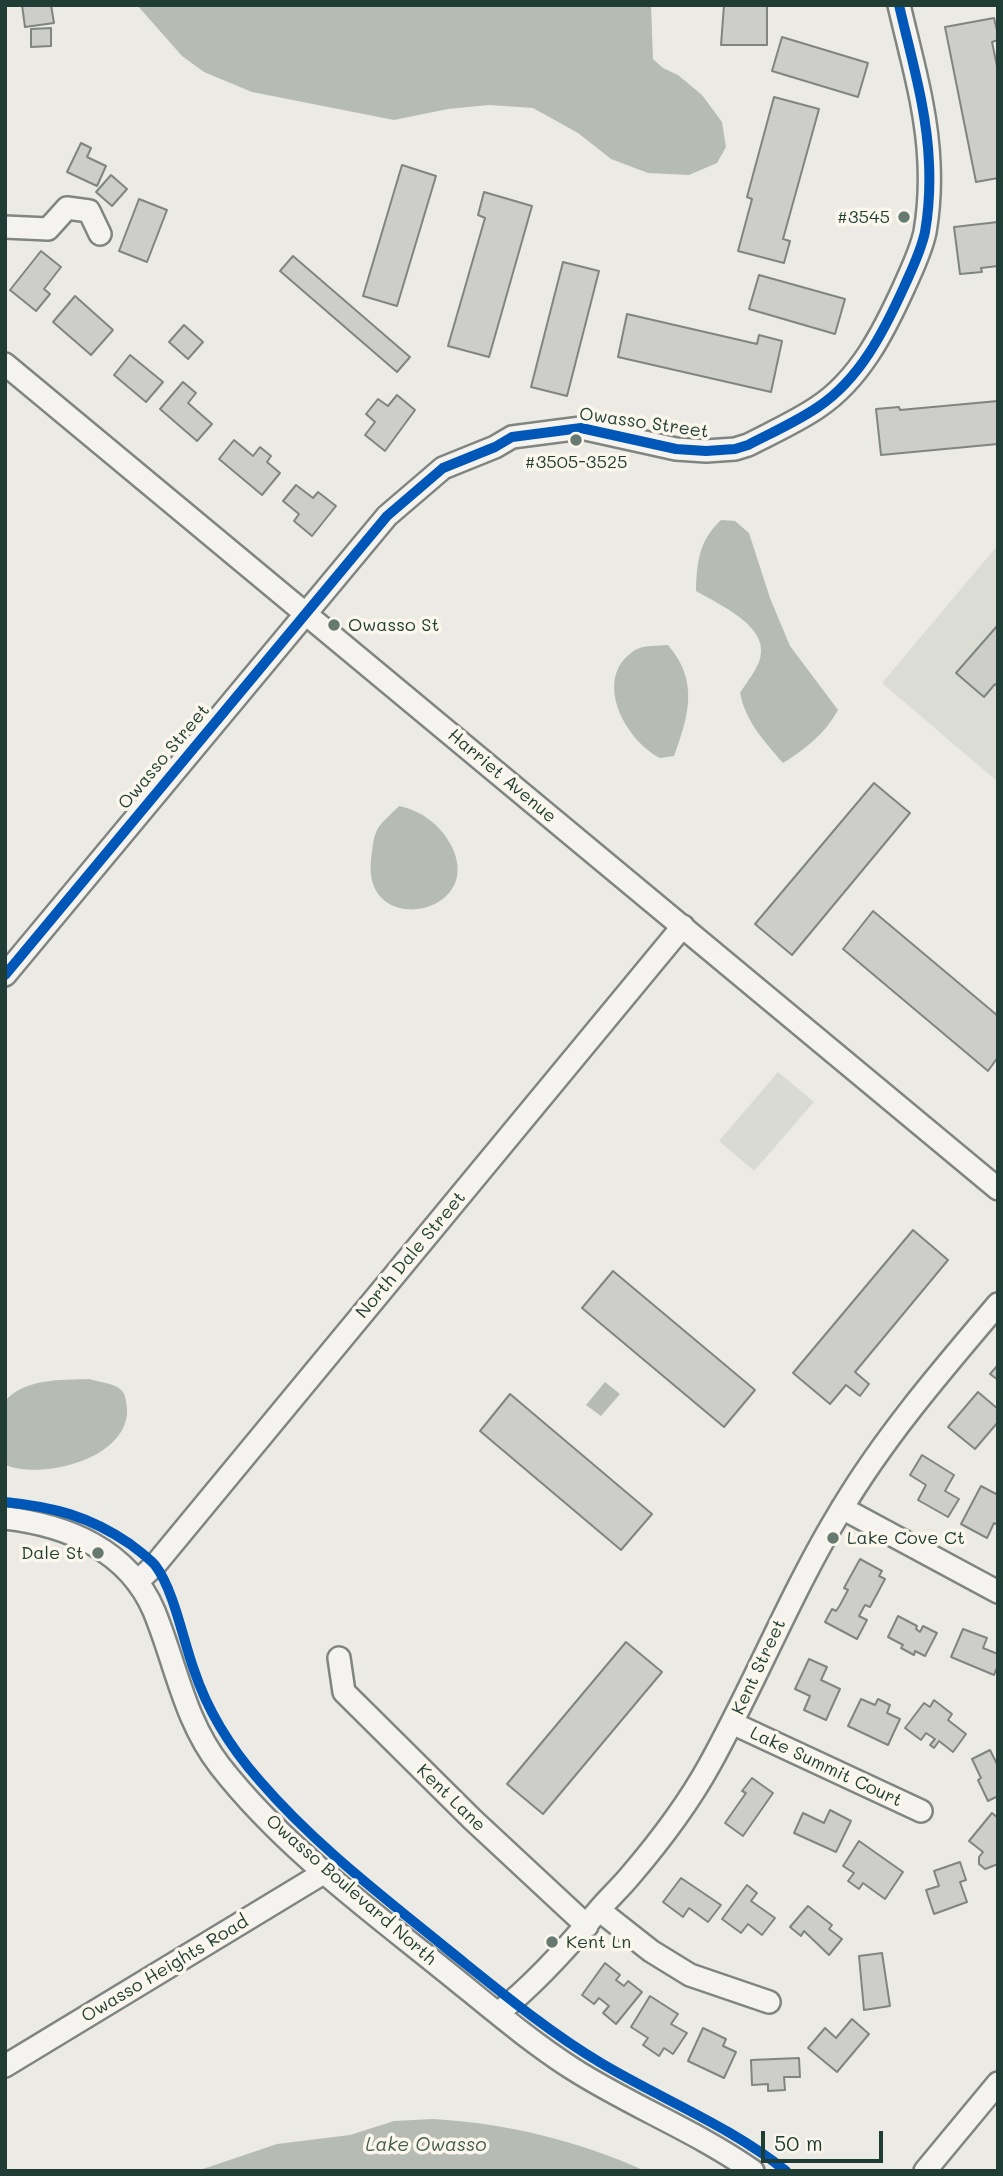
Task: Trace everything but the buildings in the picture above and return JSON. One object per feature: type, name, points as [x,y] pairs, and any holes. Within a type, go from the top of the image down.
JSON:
[{"type":"street","name":"Owasso Street","points":[[5,975],[387,516],[443,468],[495,447],[512,437],[580,428],[676,449],[736,449],[819,406],[851,377],[868,356],[892,315],[914,267],[925,234],[929,198],[926,127],[899,5]]},
{"type":"street","points":[[5,227],[48,229],[67,208],[89,211],[100,234]]},
{"type":"street","name":"Harriet Avenue","points":[[5,364],[998,1189]]},
{"type":"street","name":"North Dale Street","points":[[137,1582],[164,1555],[683,926]]},
{"type":"street","name":"Kent Street","points":[[498,2013],[513,2001],[593,1918],[644,1859],[682,1809],[732,1723],[802,1578],[842,1508],[919,1398],[998,1304]]},
{"type":"street","points":[[842,1508],[998,1592]]},
{"type":"street","name":"Owasso Boulevard North","points":[[5,1518],[64,1530],[88,1540],[121,1563],[137,1582],[155,1612],[188,1712],[219,1765],[269,1821],[325,1872],[498,2013],[573,2069],[713,2145],[753,2171]]},
{"type":"street","name":"Kent Lane","points":[[339,1658],[344,1692],[472,1819],[593,1918],[690,1975],[769,2002]]},
{"type":"street","name":"Lake Summit Court","points":[[732,1723],[921,1811]]},
{"type":"street","name":"Owasso Heights Road","points":[[5,2066],[325,1872]]},
{"type":"street","points":[[925,2171],[998,2083]]},
{"type":"shaded area","points":[[998,545],[998,782],[882,683]]},
{"type":"shaded area","points":[[778,1072],[814,1102],[754,1171],[719,1141]]},
{"type":"water","points":[[137,5],[651,5],[653,59],[702,95],[722,122],[726,147],[717,163],[689,175],[648,173],[611,159],[578,133],[533,108],[489,105],[448,109],[394,120],[252,92],[204,72],[182,56]]},
{"type":"water","points":[[721,520],[735,521],[749,533],[770,598],[790,646],[838,710],[814,740],[783,763],[751,722],[740,693],[760,659],[761,647],[757,636],[740,618],[696,591],[701,552],[708,536]]},
{"type":"water","points":[[668,645],[684,672],[688,699],[684,726],[674,756],[660,758],[635,737],[625,723],[614,692],[615,676],[622,662],[638,648]]},
{"type":"water","points":[[399,806],[423,815],[442,832],[452,847],[458,871],[452,889],[438,902],[420,909],[401,908],[384,901],[373,885],[371,860],[375,834]]},
{"type":"water","points":[[89,1379],[114,1385],[125,1395],[127,1409],[124,1426],[114,1441],[99,1453],[60,1467],[40,1470],[5,1465],[5,1401],[13,1393],[33,1384]]},
{"type":"water","points":[[605,1382],[620,1394],[601,1416],[586,1405]]},
{"type":"water","name":"Lake Owasso","points":[[433,2119],[542,2135],[595,2151],[645,2171],[197,2171],[277,2144],[350,2135],[394,2121]]},
{"type":"cycle path","points":[[5,975],[387,516],[443,468],[495,447],[512,437],[581,428],[676,449],[735,449],[801,418],[833,396],[846,383],[869,353],[888,320],[916,260],[926,223],[929,197],[928,143],[918,84],[899,5]]},
{"type":"cycle path","points":[[5,1502],[55,1510],[100,1526],[130,1544],[155,1565],[168,1588],[206,1700],[229,1742],[248,1768],[280,1803],[349,1868],[561,2037],[601,2063],[742,2140],[786,2171]]},
{"type":"place","name":"#3545","points":[[904,217]]},
{"type":"place","name":"#3505-3525","points":[[576,440]]},
{"type":"place","name":"Owasso St","points":[[334,625]]},
{"type":"place","name":"Lake Cove Ct","points":[[833,1538]]},
{"type":"place","name":"Dale St","points":[[98,1553]]},
{"type":"place","name":"Kent Ln","points":[[552,1942]]}]
